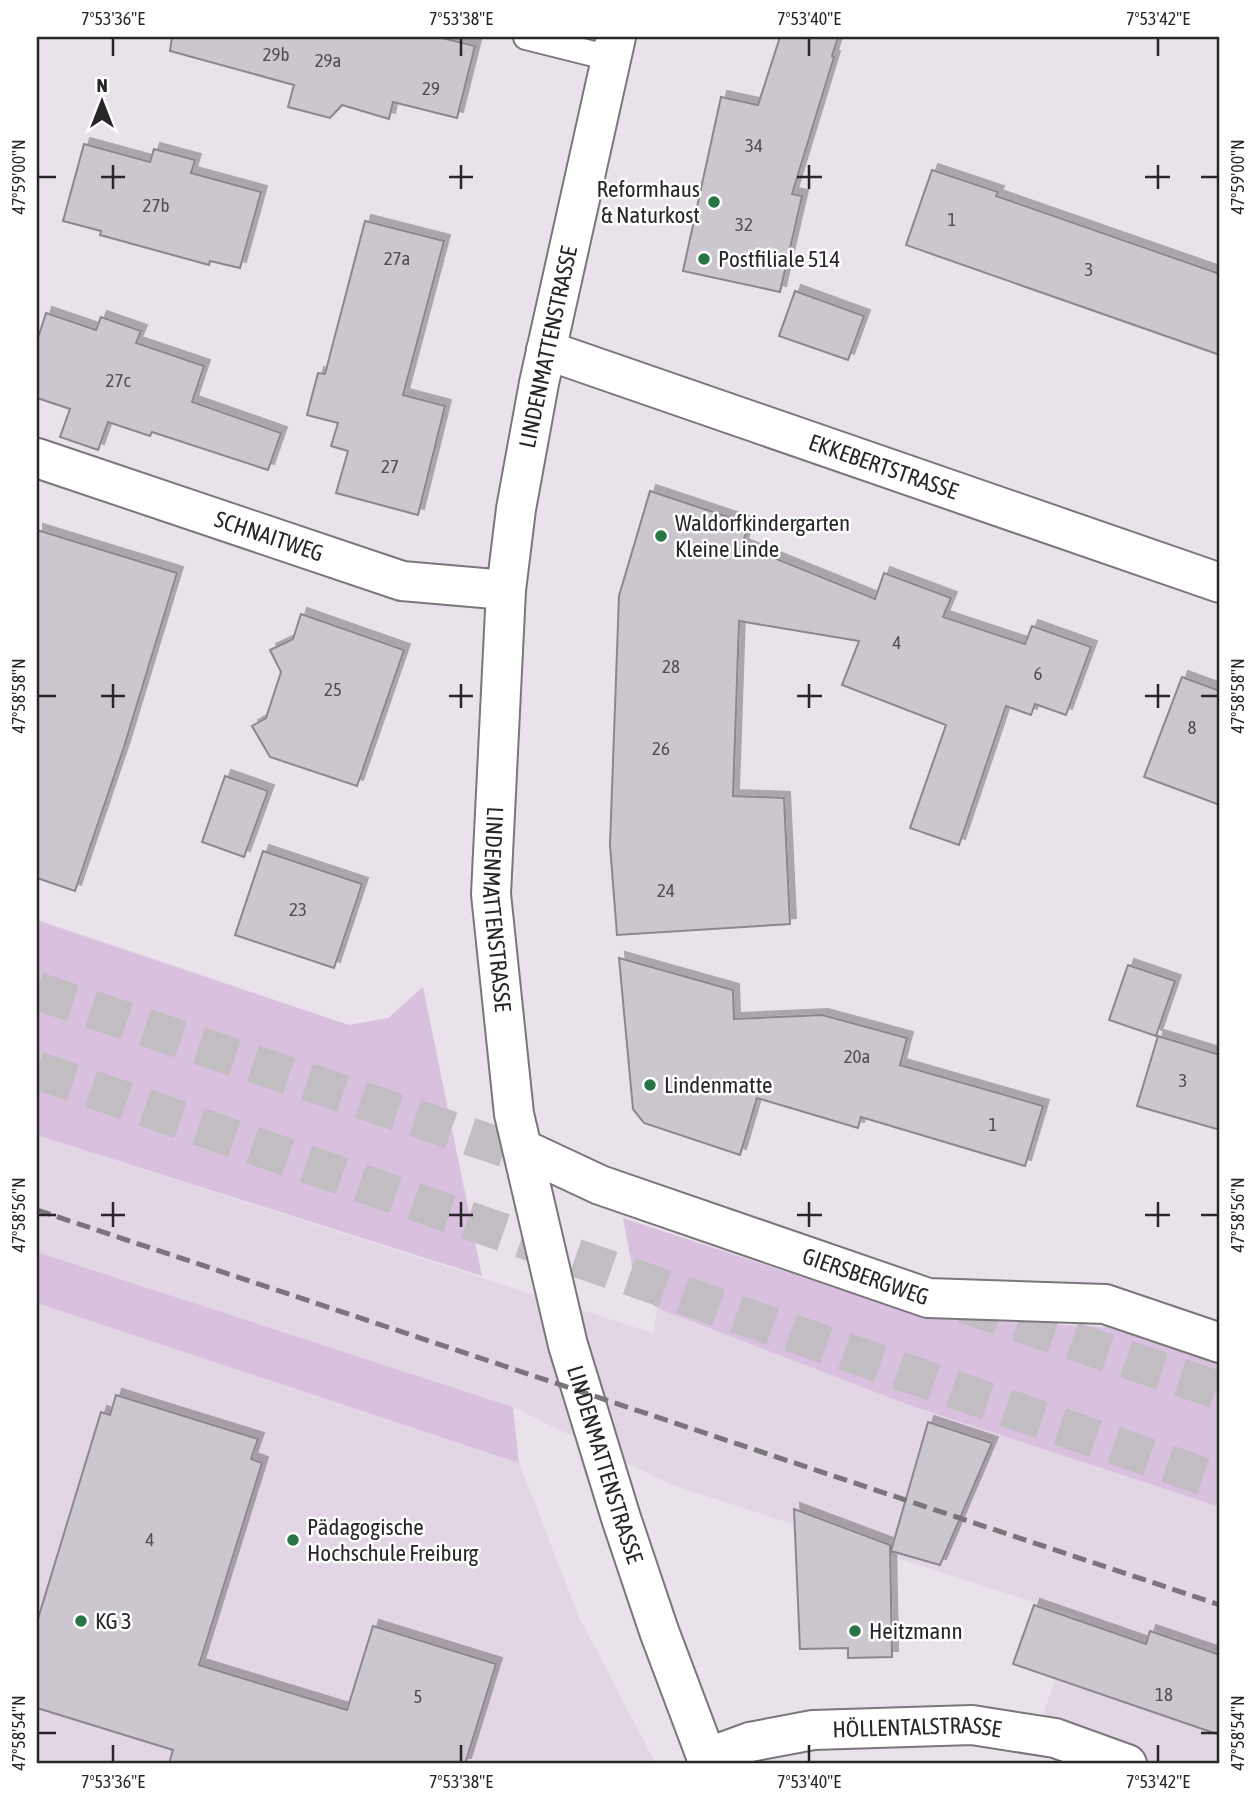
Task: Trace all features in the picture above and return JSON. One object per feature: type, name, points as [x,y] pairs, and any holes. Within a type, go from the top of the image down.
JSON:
[{"type":"street","name":"LINDENMATTENSTRASSE","points":[[613,47],[546,350],[516,509],[506,590],[491,894],[514,1114],[565,1332],[659,1631],[708,1761]]},
{"type":"street","name":"EKKEBERTSTRASSE","points":[[546,350],[1220,583]]},
{"type":"street","name":"SCHNAITWEG","points":[[37,458],[402,581],[506,590]]},
{"type":"street","name":"GIERSBERGWEG","points":[[523,1149],[600,1185],[928,1298],[1105,1304],[1220,1343]]},
{"type":"street","name":"HÖLLENTALSTRASSE","points":[[708,1761],[750,1742],[813,1730],[972,1726],[1055,1738],[1127,1764]]},
{"type":"lane","points":[[526,37],[613,47]]},
{"type":"shaded area","points":[[37,920],[349,1025],[388,1018],[423,987],[482,1276],[37,1135]]},
{"type":"shaded area","points":[[37,1135],[653,1333],[657,1308],[909,1405],[1220,1507],[1220,1764],[1151,1764],[1039,1724],[1079,1617],[672,1485],[513,1407],[37,1252]]},
{"type":"shaded area","points":[[623,1218],[926,1318],[1107,1327],[1220,1364],[1220,1507],[909,1405],[657,1308],[637,1293]]},
{"type":"shaded area","points":[[37,1252],[513,1407],[519,1463],[37,1303]]},
{"type":"shaded area","name":"Pädagogische Hochschule Freiburg","points":[[37,1303],[519,1463],[579,1617],[656,1764],[37,1764]]},
{"type":"building","points":[[172,37],[438,37],[475,46],[457,118],[393,102],[389,119],[342,105],[330,118],[288,107],[294,85],[170,51]]},
{"type":"building","points":[[780,37],[838,37],[792,194],[802,196],[780,292],[683,271],[721,97],[758,105]]},
{"type":"building","points":[[84,144],[150,162],[154,149],[195,160],[191,173],[261,192],[240,268],[210,261],[209,265],[100,235],[101,231],[63,221]]},
{"type":"building","points":[[932,170],[998,192],[996,196],[1220,274],[1220,355],[906,245]]},
{"type":"building","points":[[365,221],[444,241],[403,395],[445,406],[418,515],[336,493],[348,451],[331,446],[338,423],[307,415],[318,373],[325,374]]},
{"type":"building","points":[[795,291],[864,316],[848,360],[779,336]]},
{"type":"building","points":[[46,313],[96,330],[101,317],[141,331],[136,343],[204,366],[192,402],[281,433],[268,470],[152,432],[150,436],[108,422],[98,450],[60,437],[70,409],[37,398],[37,341]]},
{"type":"building","points":[[650,491],[743,522],[740,531],[746,533],[742,545],[875,599],[884,573],[951,598],[943,617],[1025,644],[1032,626],[1091,647],[1066,715],[1035,704],[1031,715],[1006,706],[959,845],[910,828],[946,725],[842,685],[859,641],[739,621],[733,796],[784,798],[790,924],[617,935],[610,845],[619,596]]},
{"type":"building","points":[[37,530],[177,573],[124,747],[75,891],[37,878]]},
{"type":"building","points":[[301,614],[404,650],[357,786],[270,757],[252,726],[266,718],[281,672],[270,650],[293,639]]},
{"type":"building","points":[[1182,677],[1220,691],[1220,805],[1144,777]]},
{"type":"building","points":[[225,776],[268,791],[244,857],[202,842]]},
{"type":"building","points":[[263,851],[362,884],[334,968],[235,935]]},
{"type":"building","points":[[619,958],[733,990],[734,1019],[822,1015],[907,1038],[900,1065],[1043,1106],[1025,1166],[861,1117],[858,1128],[757,1098],[740,1155],[644,1123],[633,1109]]},
{"type":"building","points":[[1128,965],[1175,981],[1156,1036],[1109,1020]]},
{"type":"building","points":[[1158,1036],[1220,1055],[1220,1130],[1137,1106]]},
{"type":"building","points":[[116,1395],[258,1439],[251,1459],[262,1463],[199,1665],[347,1710],[373,1626],[496,1664],[465,1764],[169,1764],[173,1750],[37,1708],[37,1622],[101,1412],[110,1415]]},
{"type":"building","points":[[928,1422],[992,1443],[940,1565],[891,1551]]},
{"type":"building","points":[[794,1509],[890,1545],[892,1657],[848,1658],[848,1648],[800,1649]]},
{"type":"building","points":[[1034,1605],[1146,1644],[1150,1631],[1220,1655],[1220,1735],[1013,1664]]},
{"type":"tunnel","points":[[37,991],[552,1164]]},
{"type":"tunnel","points":[[37,1070],[1220,1482]]},
{"type":"tunnel","points":[[964,1304],[1220,1391]]},
{"type":"railway","points":[[37,1210],[1220,1605]]},
{"type":"place","name":"Reformhaus & Naturkost","points":[[714,202]]},
{"type":"place","name":"Postfiliale 514","points":[[704,259]]},
{"type":"place","name":"Waldorfkindergarten Kleine Linde","points":[[661,536]]},
{"type":"place","name":"Lindenmatte","points":[[650,1085]]},
{"type":"place","name":"Pädagogische Hochschule Freiburg","points":[[293,1540]]},
{"type":"place","name":"KG 3","points":[[81,1621]]},
{"type":"place","name":"Heitzmann","points":[[855,1631]]}]
